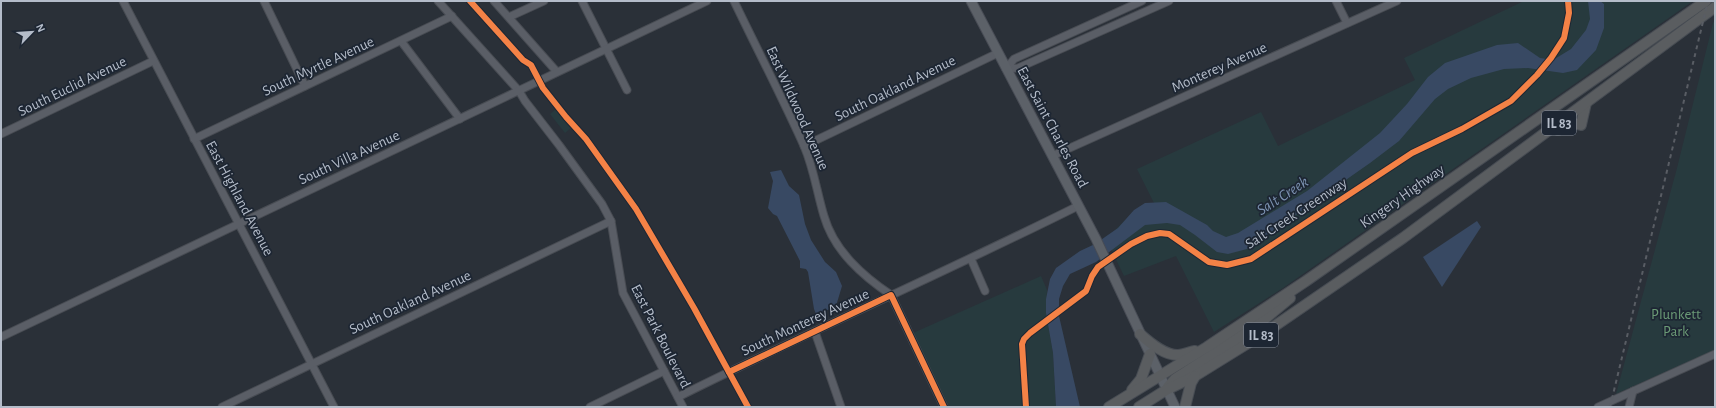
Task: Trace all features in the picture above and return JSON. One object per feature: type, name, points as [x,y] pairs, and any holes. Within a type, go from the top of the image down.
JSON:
[{"type":"highway","name":"Kingery Highway","points":[[1109,407],[1160,377],[1306,281],[1706,1]]},
{"type":"highway","name":"IL 83","points":[[1139,407],[1166,390],[1195,376],[1266,332],[1403,238],[1715,7]]},
{"type":"highway","points":[[1504,164],[1527,153],[1562,127],[1573,123],[1581,125],[1586,103]]},
{"type":"highway","points":[[1166,390],[1175,379],[1255,327],[1306,281]]},
{"type":"highway","points":[[1140,334],[1154,346],[1170,354],[1178,355],[1203,349]]},
{"type":"highway","points":[[1125,397],[1141,379],[1150,354]]},
{"type":"highway","points":[[1185,407],[1191,383],[1195,376]]},
{"type":"main road","name":"East Saint Charles Road","points":[[971,1],[1096,239],[1174,407]]},
{"type":"street","points":[[264,1],[305,86]]},
{"type":"street","name":"East Park Boulevard","points":[[438,1],[519,91],[598,198],[611,221],[623,293],[683,407]]},
{"type":"street","points":[[494,1],[557,72]]},
{"type":"street","points":[[509,17],[544,1]]},
{"type":"street","points":[[582,1],[627,90]]},
{"type":"street","name":"South Villa Avenue","points":[[1,337],[707,1]]},
{"type":"street","name":"East Wildwood Avenue","points":[[734,1],[804,146],[814,175],[824,217],[832,236],[839,248],[853,265],[891,295],[944,407]]},
{"type":"street","points":[[1006,69],[1014,59],[1142,1]]},
{"type":"street","points":[[1006,69],[1018,68],[1168,1]]},
{"type":"street","points":[[1336,1],[1347,23]]},
{"type":"street","name":"Monterey Avenue","points":[[1052,156],[1397,1]]},
{"type":"street","name":"East Highland Avenue","points":[[125,2],[153,61],[334,407]]},
{"type":"street","name":"South Myrtle Avenue","points":[[194,139],[452,16]]},
{"type":"street","points":[[401,41],[460,118]]},
{"type":"street","name":"South Oakland Avenue","points":[[804,146],[998,53]]},
{"type":"street","name":"South Euclid Avenue","points":[[1,134],[153,61]]},
{"type":"street","name":"South Monterey Avenue","points":[[678,397],[891,295],[971,259],[1078,206]]},
{"type":"street","name":"South Oakland Avenue","points":[[222,407],[311,363],[611,221]]},
{"type":"street","points":[[971,259],[985,291]]},
{"type":"street","points":[[815,332],[841,407]]},
{"type":"street","points":[[1598,407],[1715,354]]},
{"type":"street","points":[[590,407],[664,371]]},
{"type":"street","points":[[1629,407],[1633,391]]},
{"type":"green space","points":[[1524,1],[1693,1],[1283,288],[1214,332],[1176,256],[1124,276],[1105,237],[1111,234],[1138,208],[1143,205],[1154,203],[1137,169],[1261,112],[1278,146],[1415,80],[1404,58]]},
{"type":"green space","name":"Plunkett Park","points":[[1715,21],[1715,350],[1616,394],[1677,168],[1713,23]]},
{"type":"green space","points":[[556,109],[571,128],[565,133],[550,114]]},
{"type":"green space","points":[[1041,276],[1047,290],[1046,313],[1053,353],[1056,407],[949,407],[913,333]]},
{"type":"water","points":[[1588,1],[1600,1],[1604,4],[1604,28],[1596,50],[1577,70],[1563,73],[1528,68],[1504,69],[1471,78],[1448,89],[1435,99],[1399,141],[1247,249],[1228,254],[1217,252],[1180,225],[1167,223],[1145,225],[1096,262],[1070,274],[1063,286],[1059,299],[1059,316],[1080,407],[1056,407],[1053,353],[1046,313],[1046,299],[1050,279],[1056,268],[1080,251],[1095,244],[1118,228],[1134,210],[1145,203],[1166,202],[1207,225],[1213,231],[1226,237],[1238,233],[1307,191],[1380,133],[1407,104],[1428,77],[1445,63],[1497,45],[1518,43],[1540,58],[1553,60],[1571,49],[1586,30],[1590,19]]},
{"type":"water","points":[[781,170],[789,186],[799,195],[805,224],[811,240],[825,262],[836,272],[842,286],[836,306],[819,314],[816,314],[814,309],[808,272],[806,269],[800,268],[800,261],[777,216],[768,208],[773,181],[770,172]]},
{"type":"water","points":[[1477,221],[1481,227],[1442,287],[1423,257]]},
{"type":"railway","points":[[1610,407],[1708,1]]},
{"type":"cycle path","points":[[470,1],[523,60],[531,65],[543,88],[586,139],[636,209],[694,308],[748,407]]},
{"type":"cycle path","name":"Salt Creek Greenway","points":[[1026,407],[1022,344],[1024,339],[1086,291],[1092,276],[1098,267],[1131,244],[1147,236],[1160,233],[1169,234],[1209,262],[1227,265],[1251,259],[1412,153],[1462,129],[1511,101],[1537,75],[1551,58],[1564,38],[1569,13],[1568,1]]},
{"type":"cycle path","points":[[729,372],[891,295],[944,407]]},
{"type":"water label","name":"Salt Creek","points":[[1282,195]]}]
